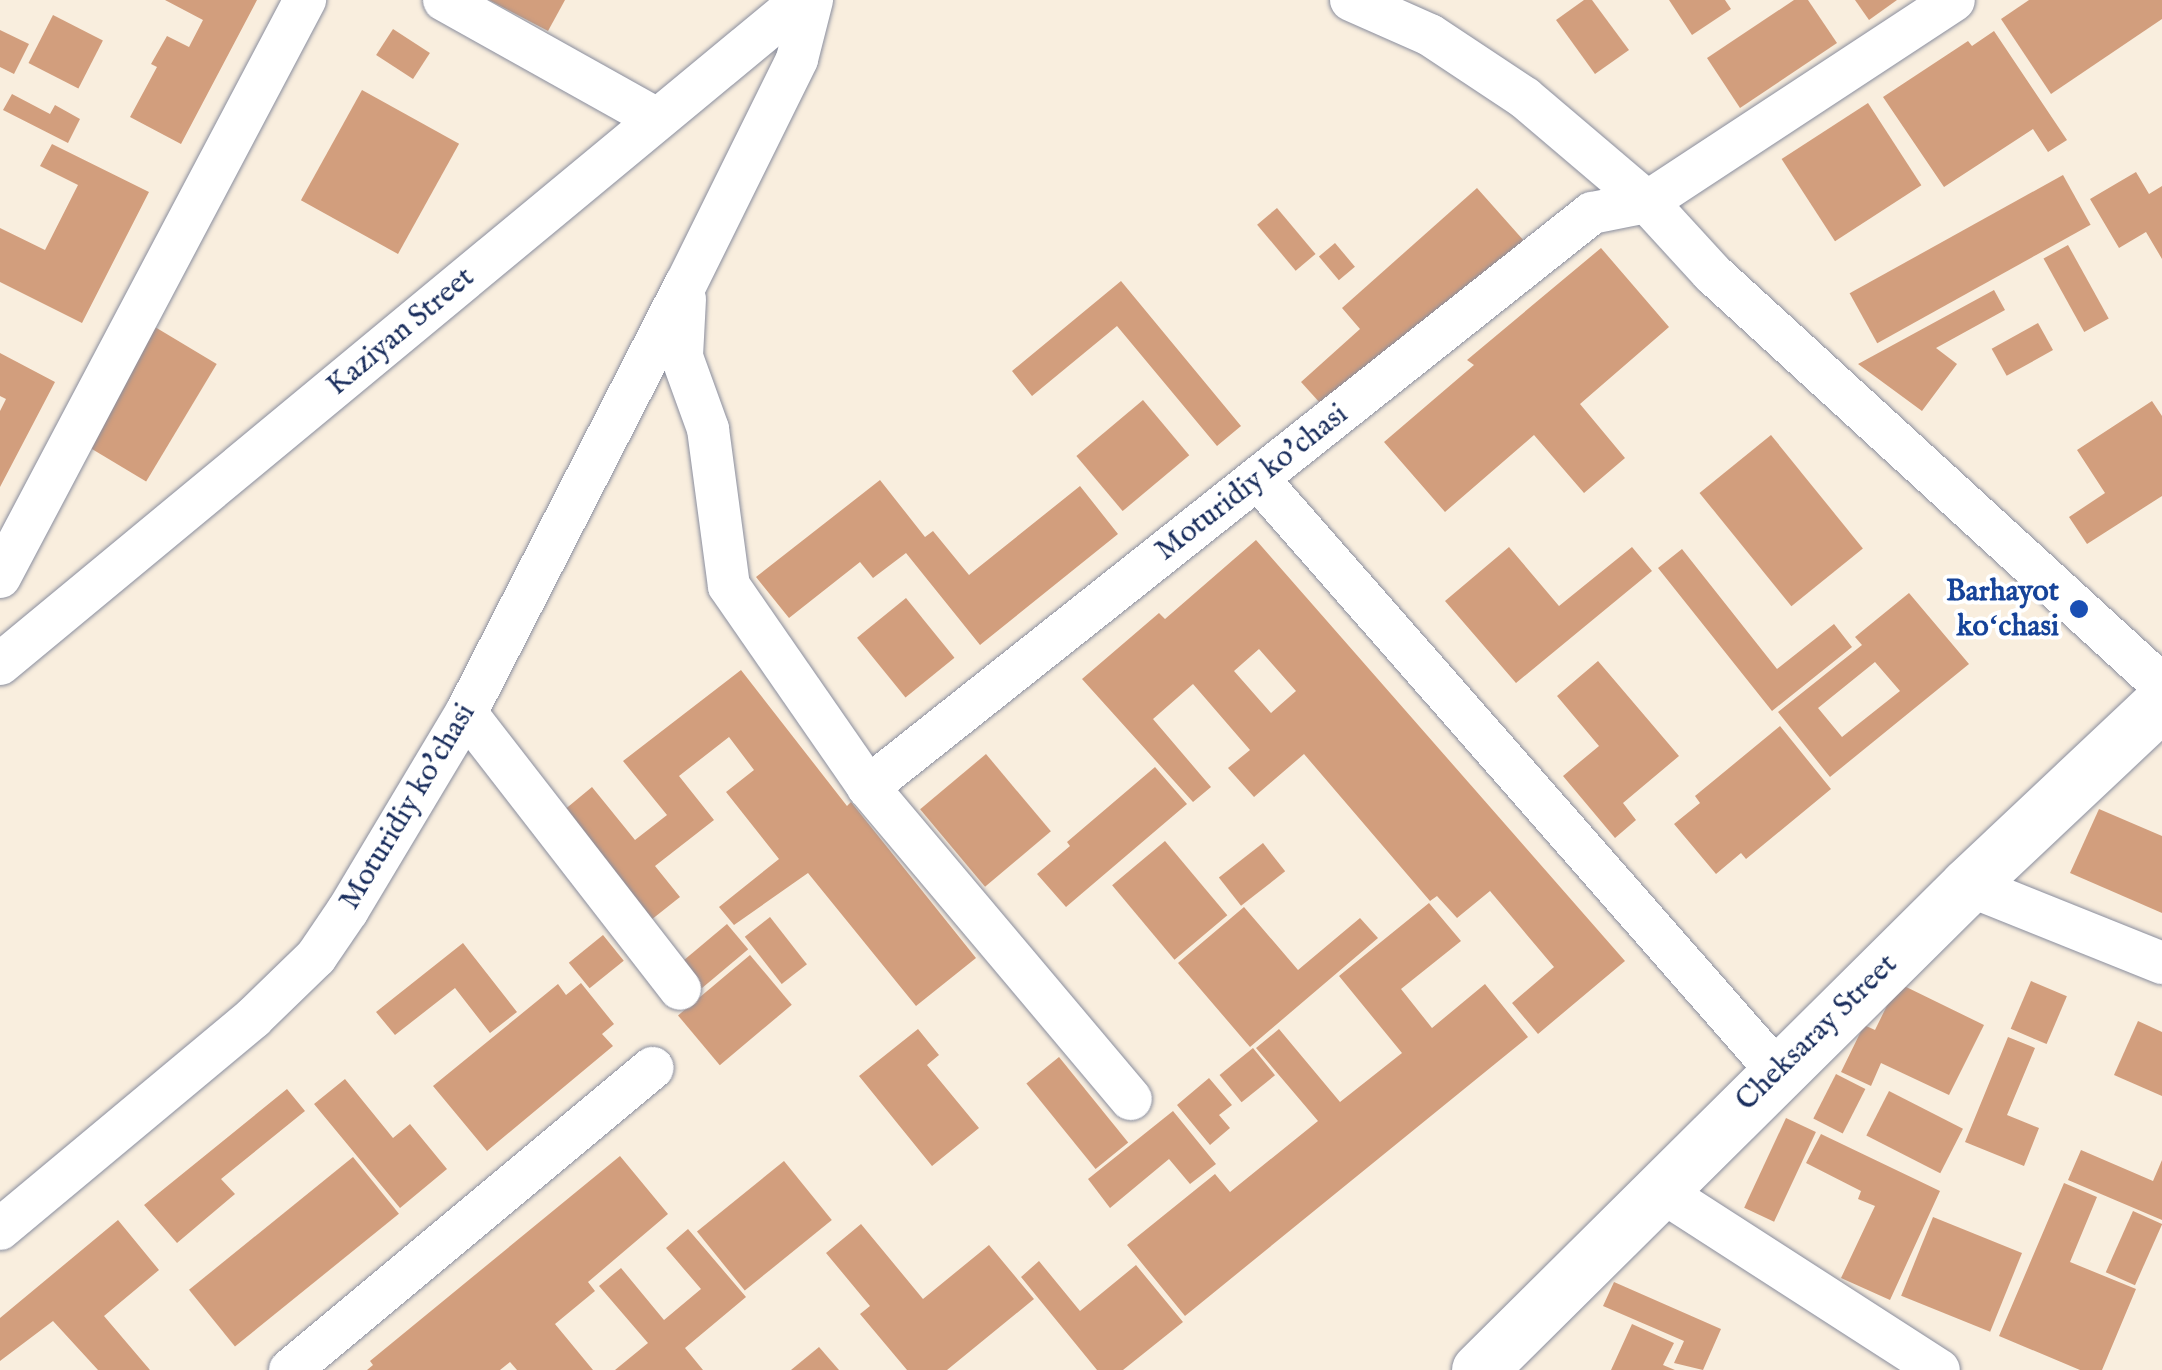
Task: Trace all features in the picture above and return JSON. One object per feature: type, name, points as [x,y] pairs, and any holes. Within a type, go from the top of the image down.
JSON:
[{"type":"street","points":[[0,577],[305,0]]},
{"type":"street","points":[[444,0],[657,119]]},
{"type":"street","name":"Kaziyan Street","points":[[0,664],[802,0]]},
{"type":"street","name":"Moturidiy ko'chasi","points":[[0,1229],[253,1018],[316,956],[466,713],[797,60],[812,0]]},
{"type":"street","points":[[1351,0],[1430,36],[1525,98],[1647,202],[1712,273],[2162,685]]},
{"type":"street","name":"Moturidiy ko'chasi","points":[[868,788],[1592,213],[1647,202],[1954,0]]},
{"type":"street","name":"Moturidiy ko'chasi","points":[[686,284],[682,358],[708,429],[729,586],[868,788],[1131,1099]]},
{"type":"street","points":[[1258,478],[1777,1071]]},
{"type":"street","name":"Cheksaray Street","points":[[1479,1370],[1777,1071],[2162,702]]},
{"type":"street","points":[[466,713],[680,988]]},
{"type":"street","points":[[1968,885],[2162,963]]},
{"type":"street","points":[[290,1370],[652,1068]]},
{"type":"street","points":[[1658,1189],[1939,1370]]},
{"type":"building","points":[[165,0],[257,0],[181,144],[130,117],[157,67],[151,64],[167,36],[189,47],[203,20]]},
{"type":"building","points":[[489,0],[565,0],[548,31]]},
{"type":"building","points":[[1584,0],[1592,0],[1629,50],[1595,74],[1556,20]]},
{"type":"building","points":[[1669,0],[1725,0],[1731,9],[1692,35]]},
{"type":"building","points":[[1794,0],[1808,0],[1837,43],[1740,108],[1707,58]]},
{"type":"building","points":[[1855,0],[1897,0],[1869,20]]},
{"type":"building","points":[[2029,0],[2162,0],[2162,19],[2051,94],[2001,19]]},
{"type":"building","points":[[53,15],[103,40],[78,89],[28,63]]},
{"type":"building","points":[[393,29],[430,53],[413,79],[376,55]]},
{"type":"building","points":[[0,30],[29,44],[14,74],[0,67]]},
{"type":"building","points":[[1994,31],[2067,140],[2048,152],[2033,129],[1944,187],[1883,97],[1968,41],[1972,46]]},
{"type":"building","points":[[362,90],[459,144],[398,254],[301,200]]},
{"type":"building","points":[[12,94],[50,114],[55,105],[80,119],[68,143],[3,110]]},
{"type":"building","points":[[1868,103],[1921,185],[1835,241],[1782,159]]},
{"type":"building","points":[[52,144],[149,192],[82,323],[0,282],[0,228],[45,250],[78,185],[40,166]]},
{"type":"building","points":[[2136,172],[2149,194],[2162,186],[2162,259],[2146,232],[2119,248],[2090,199]]},
{"type":"building","points":[[2063,175],[2091,225],[1877,343],[1850,293]]},
{"type":"building","points":[[1477,188],[1525,242],[1330,414],[1301,382],[1360,329],[1342,308]]},
{"type":"building","points":[[1277,208],[1316,254],[1296,271],[1257,225]]},
{"type":"building","points":[[1335,243],[1355,267],[1339,280],[1319,256]]},
{"type":"building","points":[[2068,245],[2109,318],[2084,332],[2044,259]]},
{"type":"building","points":[[1601,248],[1669,327],[1580,404],[1625,458],[1584,493],[1534,435],[1445,512],[1384,442],[1474,365],[1467,360]]},
{"type":"building","points":[[1121,281],[1241,426],[1217,446],[1117,326],[1032,396],[1012,371]]},
{"type":"building","points":[[1994,290],[2005,310],[1936,348],[1957,364],[1922,411],[1858,364]]},
{"type":"building","points":[[2038,323],[2053,350],[2007,376],[1992,349]]},
{"type":"building","points":[[155,327],[217,364],[146,482],[84,444]]},
{"type":"building","points":[[0,353],[55,382],[0,487],[0,411],[6,399],[0,396]]},
{"type":"building","points":[[1143,400],[1189,455],[1123,511],[1076,456]]},
{"type":"building","points":[[2152,401],[2162,416],[2162,496],[2087,544],[2069,517],[2105,493],[2077,450]]},
{"type":"building","points":[[1771,435],[1863,548],[1791,606],[1700,493]]},
{"type":"building","points":[[880,480],[925,537],[933,531],[969,575],[1080,486],[1118,534],[980,645],[906,553],[873,578],[860,562],[789,618],[756,577]]},
{"type":"building","points":[[1256,540],[1625,961],[1538,1034],[1512,1003],[1554,967],[1490,891],[1457,918],[1437,896],[1430,901],[1304,754],[1254,797],[1228,768],[1250,750],[1193,684],[1153,719],[1211,787],[1193,802],[1082,679],[1159,613],[1165,619]],"holes":[[[1259,649],[1296,691],[1271,713],[1234,671]]]},
{"type":"building","points":[[1509,547],[1559,606],[1632,547],[1652,571],[1516,683],[1445,601]]},
{"type":"building","points":[[1682,549],[1777,669],[1834,624],[1852,647],[1772,711],[1658,568]]},
{"type":"building","points":[[1909,593],[1969,664],[1830,777],[1778,712],[1862,645],[1855,637]],"holes":[[[1875,662],[1900,691],[1842,737],[1818,708]]]},
{"type":"building","points":[[906,598],[954,658],[905,697],[857,638]]},
{"type":"building","points":[[1598,661],[1679,756],[1623,803],[1636,820],[1615,838],[1563,776],[1599,746],[1557,696]]},
{"type":"building","points":[[741,670],[847,806],[851,802],[976,958],[916,1006],[808,873],[734,925],[719,907],[779,859],[726,792],[754,770],[729,737],[679,776],[714,820],[655,866],[680,897],[651,920],[563,811],[592,787],[635,840],[667,815],[623,761]]},
{"type":"building","points":[[1780,726],[1831,789],[1746,859],[1741,853],[1716,874],[1674,824],[1700,803],[1695,796]]},
{"type":"building","points":[[986,754],[1051,831],[985,887],[920,809]]},
{"type":"building","points":[[1155,767],[1187,804],[1066,907],[1037,874],[1070,846],[1067,842]]},
{"type":"building","points":[[2099,809],[2162,836],[2162,913],[2070,873]]},
{"type":"building","points":[[1165,841],[1227,915],[1174,960],[1112,885]]},
{"type":"building","points":[[1263,843],[1285,871],[1241,906],[1219,877]]},
{"type":"building","points":[[1429,903],[1461,941],[1401,989],[1432,1028],[1485,984],[1528,1037],[1185,1316],[1127,1245],[1215,1174],[1230,1192],[1318,1121],[1256,1048],[1279,1029],[1340,1102],[1402,1053],[1339,976]]},
{"type":"building","points":[[1244,907],[1298,970],[1360,918],[1378,938],[1250,1047],[1178,963]]},
{"type":"building","points":[[770,917],[807,964],[782,984],[745,937]]},
{"type":"building","points":[[727,924],[748,949],[701,988],[680,963]]},
{"type":"building","points":[[603,935],[624,961],[590,988],[569,963]]},
{"type":"building","points":[[463,943],[517,1012],[490,1033],[455,988],[395,1035],[376,1012]]},
{"type":"building","points":[[750,955],[792,1005],[720,1065],[678,1015]]},
{"type":"building","points":[[2031,981],[2067,996],[2047,1044],[2011,1029]]},
{"type":"building","points":[[581,983],[614,1024],[602,1034],[613,1046],[487,1151],[433,1086],[558,984],[566,995]]},
{"type":"building","points":[[1898,983],[1984,1025],[1949,1095],[1881,1063],[1871,1086],[1841,1072],[1864,1025],[1875,1030]]},
{"type":"building","points":[[2138,1021],[2162,1032],[2162,1096],[2114,1075]]},
{"type":"building","points":[[918,1029],[939,1055],[927,1065],[979,1128],[932,1166],[859,1076]]},
{"type":"building","points":[[2008,1037],[2035,1048],[2007,1115],[2039,1128],[2024,1166],[1965,1142]]},
{"type":"building","points":[[1253,1048],[1275,1075],[1242,1102],[1220,1075]]},
{"type":"building","points":[[1059,1057],[1128,1142],[1096,1169],[1026,1083]]},
{"type":"building","points":[[1836,1074],[1865,1089],[1843,1134],[1813,1119]]},
{"type":"building","points":[[1209,1078],[1232,1105],[1219,1115],[1230,1128],[1210,1145],[1177,1105]]},
{"type":"building","points":[[345,1079],[393,1138],[410,1124],[447,1169],[400,1208],[314,1104]]},
{"type":"building","points":[[287,1089],[305,1111],[221,1179],[235,1194],[177,1243],[144,1205]]},
{"type":"building","points":[[1889,1091],[1963,1129],[1940,1173],[1866,1136]]},
{"type":"building","points":[[1173,1111],[1216,1164],[1190,1184],[1169,1159],[1110,1208],[1088,1179]]},
{"type":"building","points":[[1786,1118],[1816,1132],[1774,1222],[1744,1208]]},
{"type":"building","points":[[1821,1134],[1940,1191],[1890,1300],[1841,1278],[1875,1206],[1858,1199],[1861,1191],[1806,1163]]},
{"type":"building","points":[[2081,1150],[2153,1181],[2162,1160],[2162,1220],[2068,1180]]},
{"type":"building","points":[[620,1156],[668,1214],[588,1282],[595,1291],[555,1324],[593,1370],[517,1370],[510,1362],[500,1370],[367,1370],[373,1365],[370,1361]]},
{"type":"building","points":[[353,1157],[399,1214],[235,1347],[189,1290]]},
{"type":"building","points":[[784,1161],[832,1220],[745,1291],[697,1231]]},
{"type":"building","points":[[2064,1183],[2097,1197],[2070,1262],[2136,1289],[2102,1370],[2080,1370],[1999,1336]]},
{"type":"building","points":[[2133,1211],[2162,1224],[2135,1285],[2106,1272]]},
{"type":"building","points":[[1933,1217],[2022,1253],[1990,1332],[1901,1296]]},
{"type":"building","points":[[118,1220],[159,1270],[104,1316],[150,1370],[98,1370],[53,1321],[0,1361],[0,1318]]},
{"type":"building","points":[[861,1224],[923,1299],[989,1245],[1034,1299],[947,1370],[907,1370],[860,1314],[870,1306],[826,1253]]},
{"type":"building","points":[[688,1229],[746,1297],[685,1348],[703,1370],[615,1370],[648,1343],[599,1286],[621,1268],[664,1320],[701,1289],[666,1248]]},
{"type":"building","points":[[1039,1261],[1080,1311],[1136,1265],[1183,1322],[1123,1370],[1097,1370],[1021,1277]]},
{"type":"building","points":[[1614,1282],[1721,1329],[1703,1370],[1674,1363],[1684,1341],[1603,1306]]},
{"type":"building","points":[[1632,1324],[1674,1343],[1663,1365],[1675,1370],[1611,1370]]},
{"type":"building","points":[[819,1347],[839,1370],[791,1370]]},
{"type":"place","name":"Barhayot koʻchasi","points":[[2079,609]]}]
